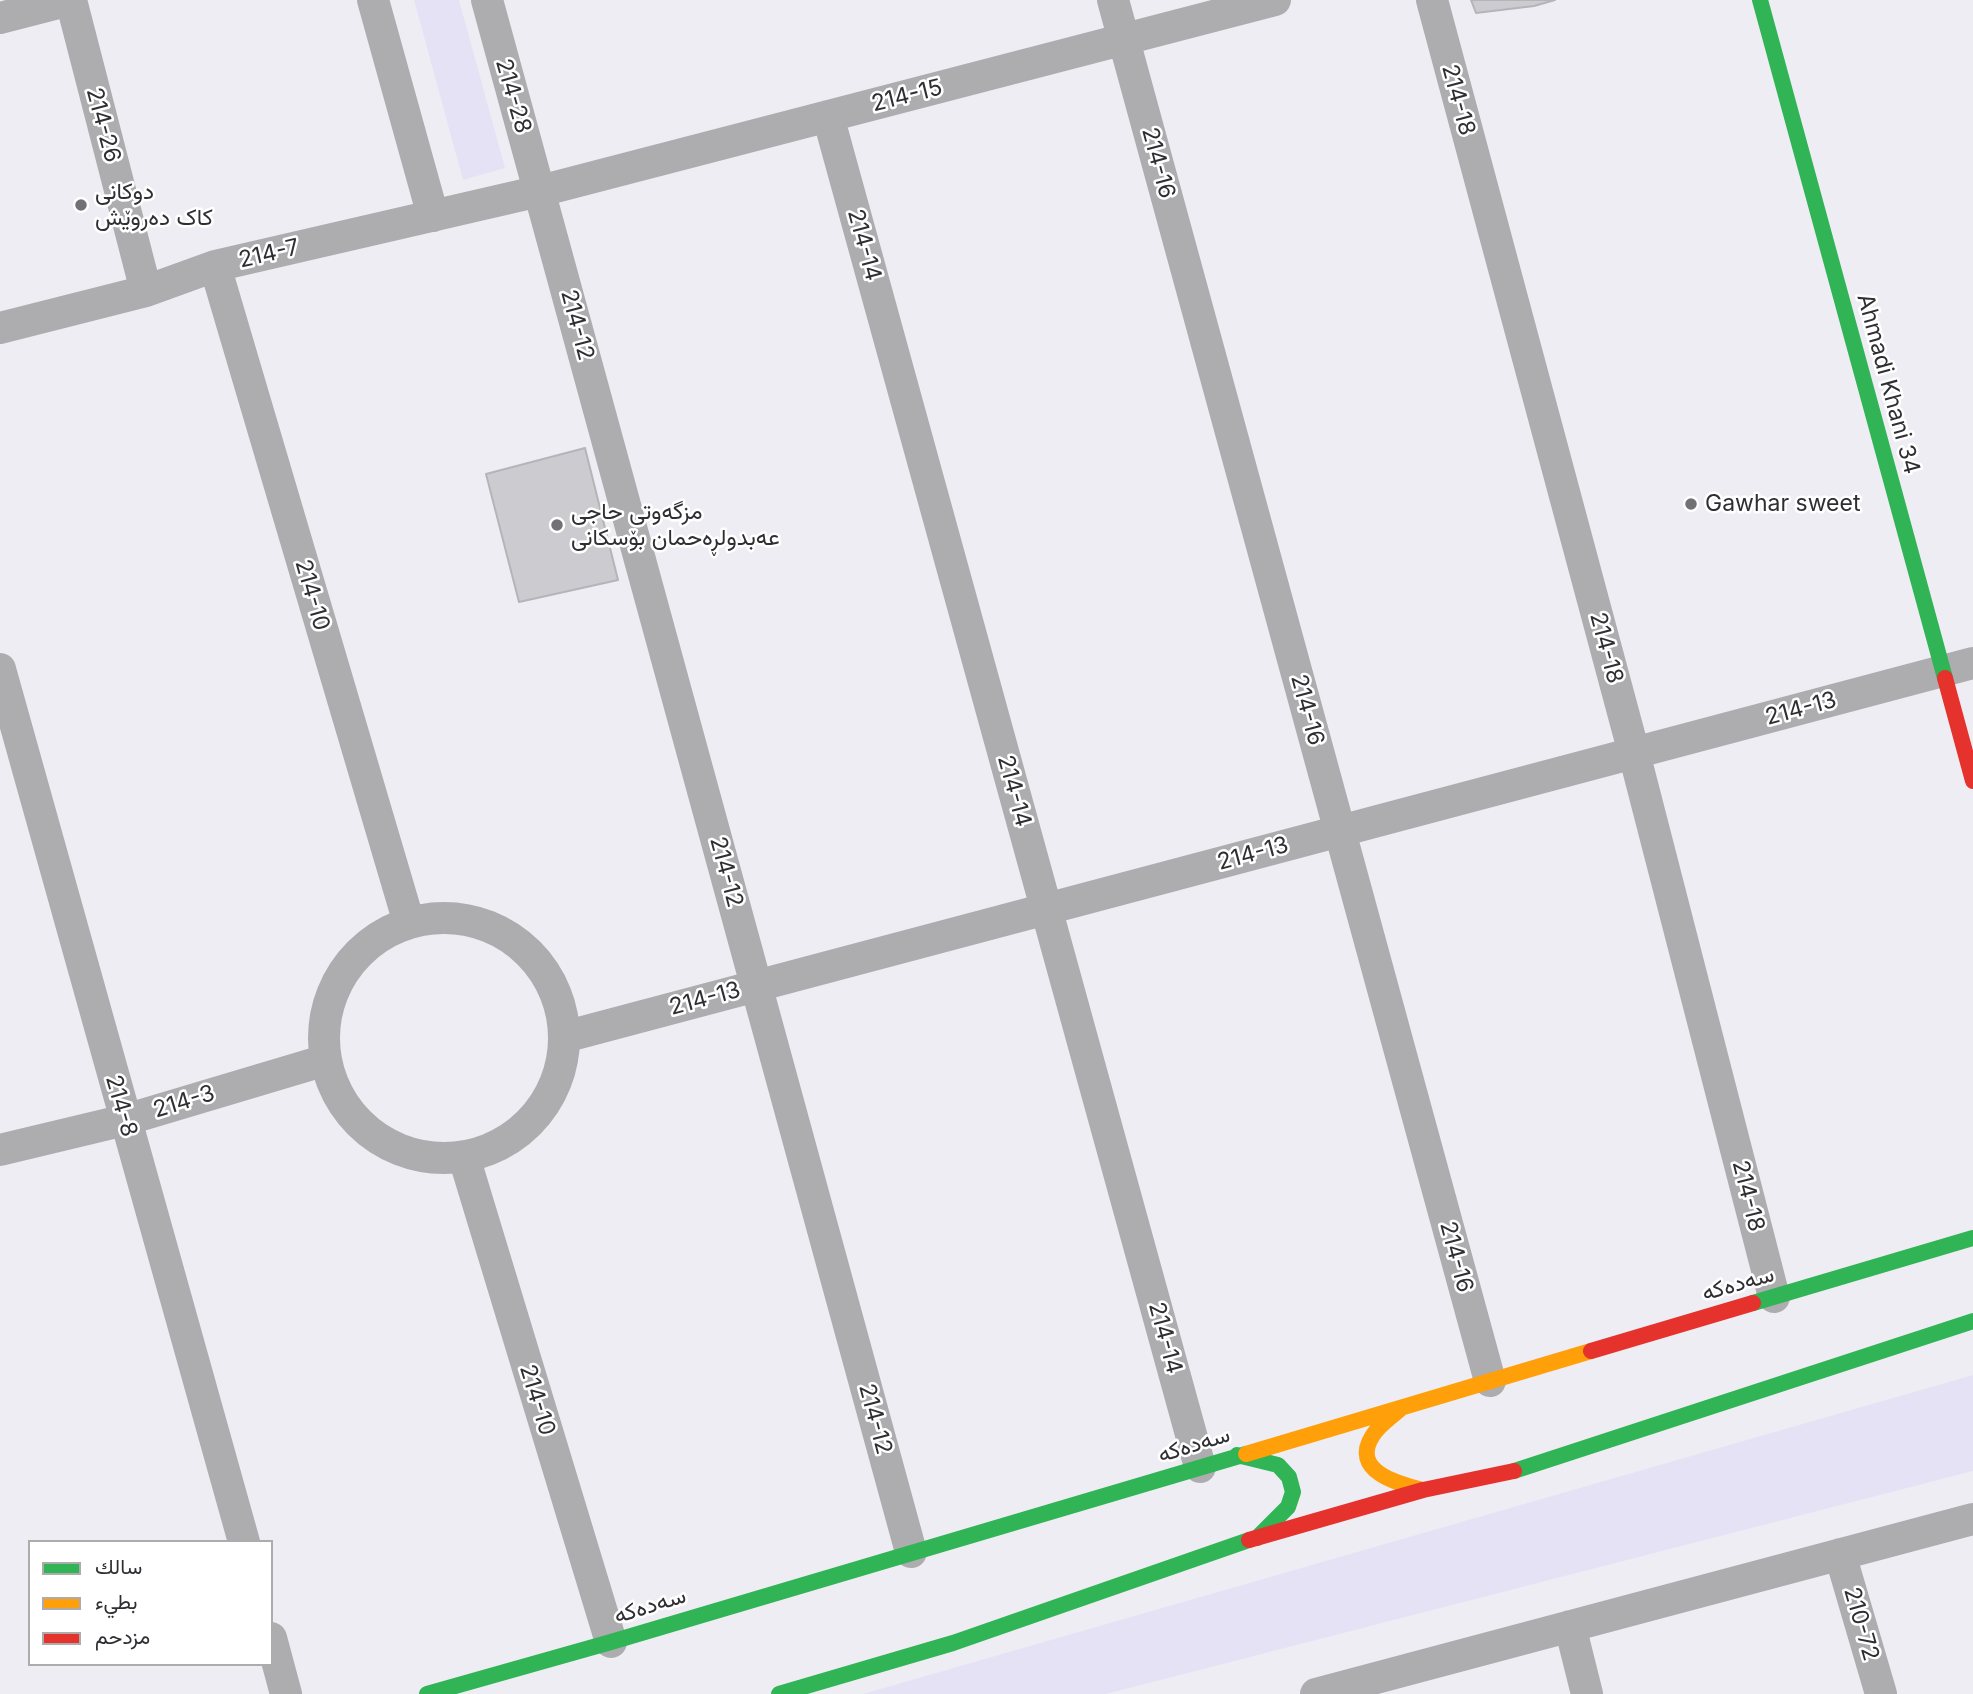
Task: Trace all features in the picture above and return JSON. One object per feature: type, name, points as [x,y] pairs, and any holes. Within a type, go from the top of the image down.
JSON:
[{"type":"main road","name":"Ahmadi Khani 34","points":[[1760,0],[1973,781]]},
{"type":"main road","name":"سەدەکە","points":[[428,1694],[1973,1238]]},
{"type":"main road","points":[[779,1694],[953,1643],[1224,1547],[1423,1490],[1530,1467],[1973,1321]]},
{"type":"main road","points":[[1401,1408],[1371,1437],[1367,1448],[1368,1460],[1373,1471],[1383,1478],[1423,1490]]},
{"type":"main road","points":[[1237,1455],[1278,1465],[1289,1477],[1293,1492],[1289,1507],[1257,1538]]},
{"type":"street","points":[[0,18],[71,0]]},
{"type":"street","name":"214-26","points":[[71,0],[146,291]]},
{"type":"street","points":[[373,0],[433,216]]},
{"type":"street","name":"214-28","points":[[486,0],[540,191]]},
{"type":"street","name":"214-16","points":[[1113,0],[1490,1381]]},
{"type":"street","name":"214-15","points":[[540,191],[1275,0]]},
{"type":"street","name":"214-18","points":[[1432,0],[1634,753],[1774,1297]]},
{"type":"street","name":"214-14","points":[[828,116],[1200,1467]]},
{"type":"street","name":"214-7","points":[[0,328],[146,291],[215,266],[540,191]]},
{"type":"street","name":"214-12","points":[[540,191],[911,1552]]},
{"type":"street","name":"214-10","points":[[215,266],[409,923]]},
{"type":"street","name":"214-13","points":[[564,1037],[1973,663]]},
{"type":"street","name":"214-8","points":[[0,669],[243,1540]]},
{"type":"street","points":[[446,917],[482,924],[515,941],[541,967],[558,1000],[564,1037],[559,1071],[547,1101],[525,1128],[497,1147],[464,1157],[427,1158],[392,1147],[360,1126],[338,1095],[326,1060],[324,1025],[333,991],[351,961],[377,937],[409,923],[446,917]]},
{"type":"street","name":"214-3","points":[[0,1150],[125,1120],[326,1060]]},
{"type":"street","name":"214-10","points":[[464,1157],[611,1642]]},
{"type":"street","points":[[1316,1694],[1973,1518]]},
{"type":"street","name":"210-72","points":[[1840,1554],[1881,1694]]},
{"type":"street","points":[[1570,1626],[1587,1694]]},
{"type":"street","points":[[273,1645],[286,1694]]},
{"type":"shaded area","points":[[414,0],[459,0],[505,168],[463,180]]},
{"type":"shaded area","points":[[1973,1375],[1973,1471],[1106,1694],[863,1694]]},
{"type":"building","points":[[1471,0],[1555,0],[1534,6],[1476,13]]},
{"type":"building","points":[[585,448],[618,580],[519,602],[486,474]]},
{"type":"traffic: fast","points":[[1760,0],[1945,678]]},
{"type":"traffic: fast","points":[[1753,1303],[1973,1238]]},
{"type":"traffic: fast","points":[[1514,1471],[1973,1321]]},
{"type":"traffic: fast","points":[[427,1694],[1246,1454]]},
{"type":"traffic: fast","points":[[1237,1455],[1278,1465],[1289,1477],[1293,1492],[1288,1507],[1257,1538]]},
{"type":"traffic: fast","points":[[779,1694],[953,1643],[1249,1540]]},
{"type":"traffic: slow","points":[[1246,1454],[1591,1351]]},
{"type":"traffic: slow","points":[[1401,1408],[1373,1435],[1367,1447],[1367,1458],[1380,1474],[1423,1490]]},
{"type":"traffic: jam","points":[[1945,678],[1973,781]]},
{"type":"traffic: jam","points":[[1591,1351],[1753,1303]]},
{"type":"traffic: jam","points":[[1249,1540],[1423,1490],[1514,1471]]},
{"type":"place","name":"دوکانی کاک دەروێش","points":[[81,205]]},
{"type":"place","name":"Gawhar sweet","points":[[1691,504]]},
{"type":"place","name":"مزگەوتی حاجی عەبدولڕەحمان بۆسکانی","points":[[557,525]]}]
